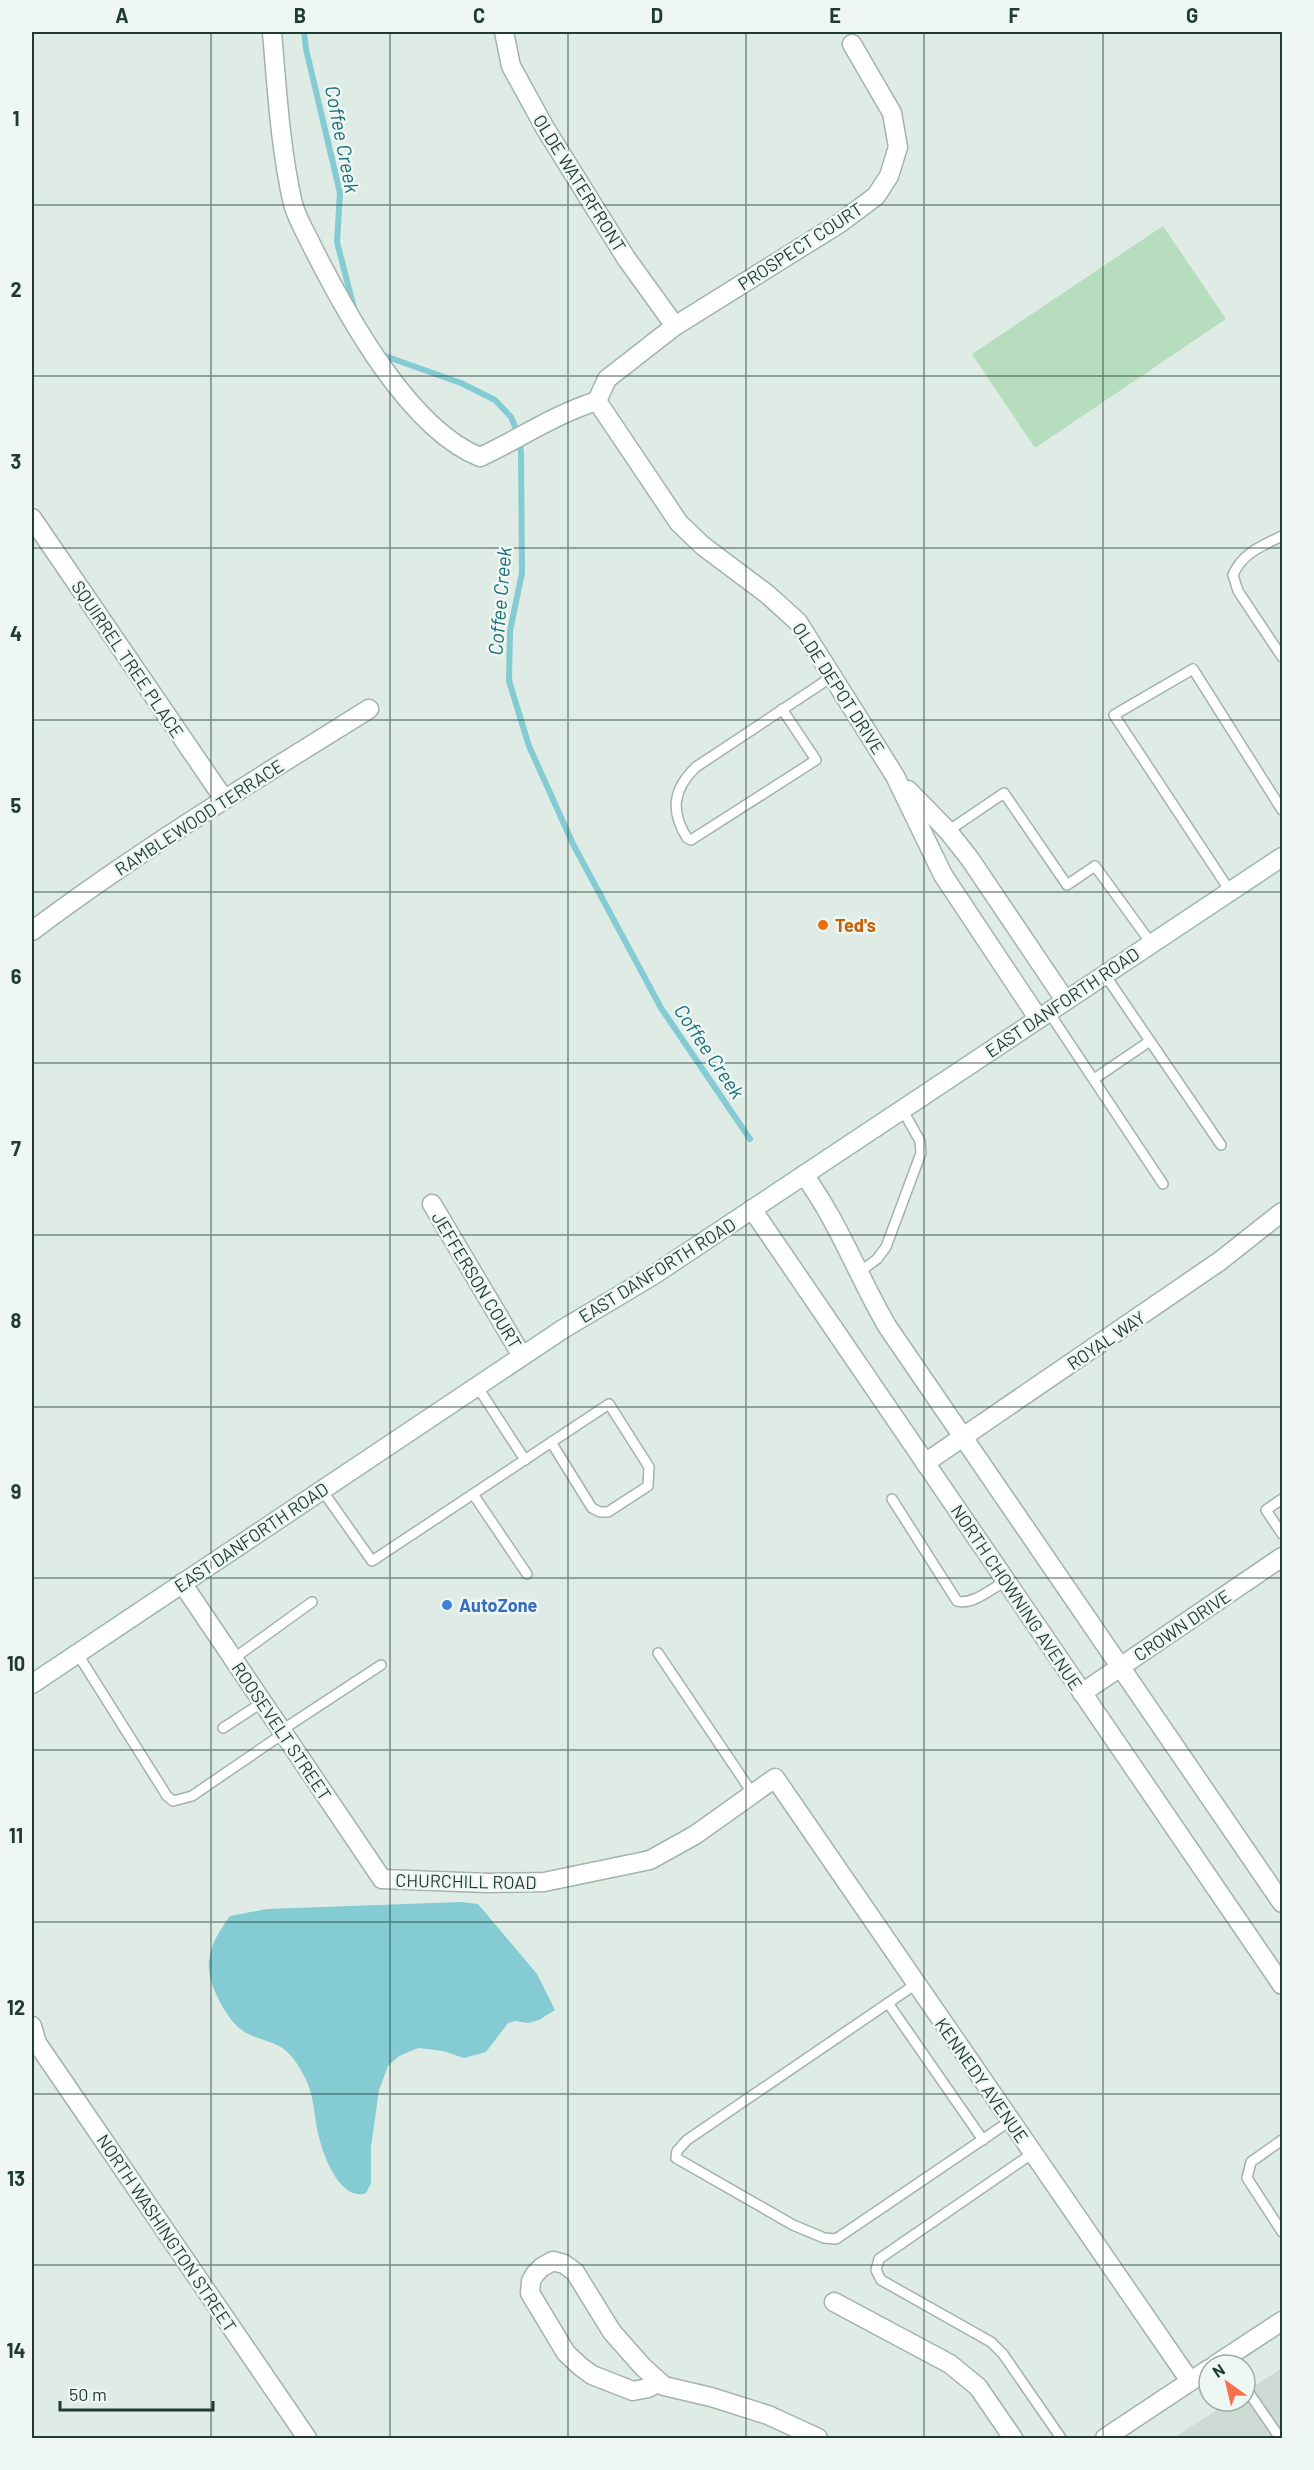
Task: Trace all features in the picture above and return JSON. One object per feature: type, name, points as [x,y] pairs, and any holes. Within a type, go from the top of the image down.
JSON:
[{"type":"street","points":[[272,32],[278,115],[294,207],[331,284],[364,341],[410,401],[439,431],[464,451],[480,457],[508,444],[545,422],[597,401]]},
{"type":"street","name":"OLDE WATERFRONT","points":[[504,32],[511,66],[544,128],[626,258],[675,326]]},
{"type":"street","name":"PROSPECT COURT","points":[[597,401],[607,379],[675,326],[840,223],[876,196],[889,176],[897,147],[892,113],[852,44]]},
{"type":"street","name":"OLDE DEPOT DRIVE","points":[[597,401],[679,523],[703,546],[767,594],[798,622],[895,776],[943,875],[1043,1015]]},
{"type":"street","name":"SQUIRREL TREE PLACE","points":[[32,518],[224,800]]},
{"type":"street","name":"RAMBLEWOOD TERRACE","points":[[32,931],[87,890],[369,709]]},
{"type":"street","name":"OLDE DEPOT DRIVE","points":[[895,776],[948,831],[1065,1000]]},
{"type":"street","name":"EAST DANFORTH ROAD","points":[[32,1684],[522,1356],[651,1276],[1282,857]]},
{"type":"street","points":[[804,1175],[822,1199],[887,1326],[1282,1903]]},
{"type":"street","name":"JEFFERSON COURT","points":[[432,1204],[522,1356]]},
{"type":"street","name":"NORTH CHOWNING AVENUE","points":[[752,1209],[1282,1985]]},
{"type":"street","name":"ROYAL WAY","points":[[926,1463],[1220,1261],[1282,1212]]},
{"type":"street","name":"CROWN DRIVE","points":[[1082,1693],[1282,1557]]},
{"type":"street","name":"ROOSEVELT STREET","points":[[182,1583],[382,1879]]},
{"type":"street","name":"CHURCHILL ROAD","points":[[382,1879],[488,1883],[544,1882],[650,1860],[695,1836],[775,1778]]},
{"type":"street","name":"KENNEDY AVENUE","points":[[775,1778],[1190,2381]]},
{"type":"street","name":"NORTH WASHINGTON STREET","points":[[32,2025],[37,2043],[307,2439]]},
{"type":"street","points":[[659,2382],[648,2388],[633,2391],[592,2375],[566,2353],[530,2293],[531,2281],[542,2266],[553,2261],[564,2264],[575,2272],[612,2332],[664,2386],[711,2397],[768,2415],[819,2439]]},
{"type":"street","points":[[834,2302],[950,2364],[978,2387],[1013,2439]]},
{"type":"street","points":[[1238,2353],[1282,2321]]},
{"type":"street","points":[[1105,2439],[1197,2377]]},
{"type":"lane","points":[[1282,536],[1238,562],[1233,575],[1238,591],[1282,657]]},
{"type":"lane","points":[[1230,891],[1114,715],[1193,669],[1282,810]]},
{"type":"lane","points":[[782,709],[816,760],[691,840],[687,838],[675,812],[677,795],[684,778],[696,767],[782,709],[833,676]]},
{"type":"lane","points":[[948,831],[1004,793],[1067,885],[1095,866],[1151,943]]},
{"type":"lane","points":[[1105,975],[1221,1145]]},
{"type":"lane","points":[[1043,1015],[1094,1079],[1163,1184]]},
{"type":"lane","points":[[1094,1079],[1150,1041]]},
{"type":"lane","points":[[858,1273],[877,1259],[886,1247],[921,1153],[920,1141],[902,1109]]},
{"type":"lane","points":[[477,1386],[525,1460]]},
{"type":"lane","points":[[322,1490],[372,1561],[551,1442],[609,1404],[649,1467],[648,1486],[608,1512],[600,1512],[592,1508],[551,1442]]},
{"type":"lane","points":[[473,1494],[527,1574]]},
{"type":"lane","points":[[892,1499],[957,1601],[963,1603],[971,1601],[1006,1581]]},
{"type":"lane","points":[[1282,1499],[1266,1510],[1282,1534]]},
{"type":"lane","points":[[233,1659],[312,1602]]},
{"type":"lane","points":[[77,1653],[167,1796],[173,1801],[192,1796],[381,1665]]},
{"type":"lane","points":[[658,1653],[753,1794]]},
{"type":"lane","points":[[223,1728],[263,1702]]},
{"type":"lane","points":[[916,1984],[687,2140],[677,2151],[676,2158],[793,2224],[824,2238],[836,2239],[1010,2121]]},
{"type":"lane","points":[[888,2003],[983,2140]]},
{"type":"lane","points":[[1282,2140],[1251,2162],[1247,2178],[1282,2232]]},
{"type":"lane","points":[[1033,2153],[879,2259],[876,2270],[881,2280],[991,2342],[1003,2354],[1060,2439]]},
{"type":"lane","points":[[1257,2405],[1280,2439]]},
{"type":"shaded area","points":[[1282,2368],[1282,2438],[1173,2438],[1212,2413],[1257,2413],[1257,2384]]},
{"type":"green space","points":[[1163,226],[1226,319],[1035,448],[972,354]]},
{"type":"water","points":[[462,1902],[478,1904],[537,1974],[555,2010],[539,2020],[528,2023],[515,2021],[508,2023],[486,2052],[464,2058],[443,2051],[418,2048],[399,2056],[388,2066],[379,2090],[371,2147],[371,2183],[366,2193],[357,2194],[349,2191],[336,2178],[322,2149],[310,2089],[296,2062],[279,2046],[243,2031],[222,2005],[210,1978],[209,1961],[214,1943],[230,1916],[267,1909]]},
{"type":"waterway","name":"Coffee Creek","points":[[304,32],[340,193],[337,242],[354,308]]},
{"type":"waterway","name":"Coffee Creek","points":[[382,355],[461,383],[495,400],[511,417],[518,434],[521,452],[522,573],[510,631],[509,681],[529,746],[573,844],[661,1008],[750,1139]]},
{"type":"place","name":"Ted's","points":[[823,925]]},
{"type":"place","name":"AutoZone","points":[[447,1605]]}]
